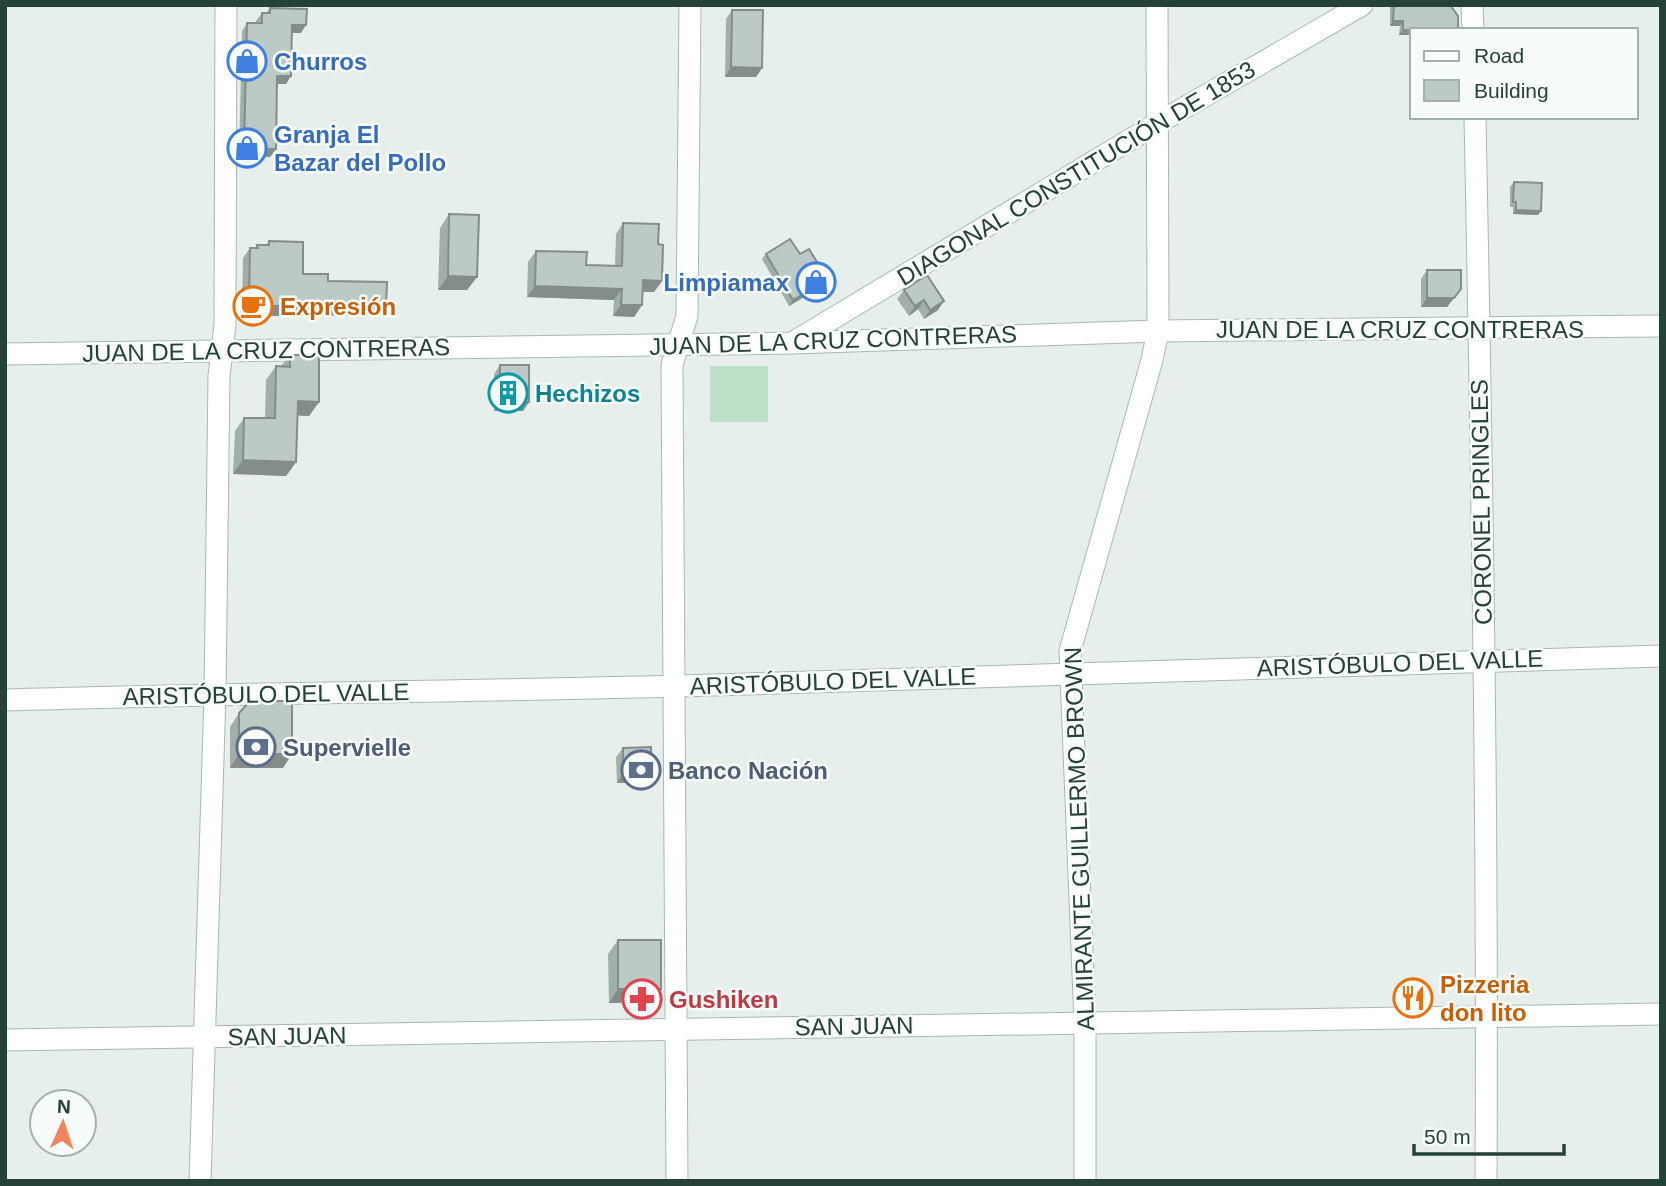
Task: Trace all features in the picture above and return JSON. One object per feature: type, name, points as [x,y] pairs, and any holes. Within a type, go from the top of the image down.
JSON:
[{"type":"street","points":[[200,1181],[215,694],[219,376],[225,325],[226,5]]},
{"type":"street","points":[[677,1181],[672,365],[687,316],[690,5]]},
{"type":"street","name":"ALMIRANTE GUILLERMO BROWN","points":[[1085,1181],[1085,1023],[1070,651],[1073,632],[1152,360],[1158,331],[1157,5]]},
{"type":"street","name":"DIAGONAL CONSTITUCIÓN DE 1853","points":[[792,343],[1158,123],[1362,5]]},
{"type":"street","points":[[1472,5],[1473,28]]},
{"type":"street","name":"CORONEL PRINGLES","points":[[1475,119],[1487,1017],[1486,1181]]},
{"type":"street","name":"JUAN DE LA CRUZ CONTRERAS","points":[[5,354],[792,343],[1158,331],[1661,326]]},
{"type":"street","name":"ARISTÓBULO DEL VALLE","points":[[5,700],[674,686],[1661,656]]},
{"type":"street","name":"SAN JUAN","points":[[5,1040],[1661,1014]]},
{"type":"green space","points":[[710,366],[768,366],[768,422],[710,422]]},
{"type":"building","points":[[1394,5],[1450,5],[1458,16],[1458,28],[1403,30],[1403,21],[1393,21]]},
{"type":"building","points":[[270,8],[307,9],[306,25],[292,25],[291,76],[277,76],[276,149],[244,148],[247,23],[262,23],[262,13],[270,13]]},
{"type":"building","points":[[732,10],[763,10],[762,68],[731,67]]},
{"type":"building","points":[[1514,182],[1542,183],[1541,211],[1516,210],[1516,202],[1513,202]]},
{"type":"building","points":[[449,214],[479,215],[477,277],[448,276]]},
{"type":"building","points":[[623,223],[659,224],[658,244],[663,245],[662,281],[643,280],[642,305],[621,305],[622,289],[535,286],[536,251],[587,252],[586,265],[622,266]]},
{"type":"building","points":[[790,239],[800,254],[809,249],[828,280],[793,300],[766,254]]},
{"type":"building","points":[[269,241],[303,242],[303,274],[328,274],[328,281],[387,282],[386,305],[262,306],[249,296],[250,248],[269,245]]},
{"type":"building","points":[[1427,270],[1461,270],[1461,289],[1454,298],[1427,298]]},
{"type":"building","points":[[927,275],[944,301],[930,310],[924,300],[915,306],[904,290]]},
{"type":"building","points":[[290,355],[319,355],[319,402],[298,401],[296,462],[243,460],[244,418],[275,418],[276,366],[290,367]]},
{"type":"building","name":"Hechizos","points":[[500,365],[529,365],[529,402],[500,402]]},
{"type":"building","name":"Supervielle","points":[[250,701],[292,701],[292,754],[239,754],[239,713]]},
{"type":"building","points":[[651,747],[652,773],[623,774],[623,748]]},
{"type":"building","points":[[618,940],[661,940],[661,989],[618,989]]},
{"type":"place","name":"Churros","points":[[247,61]]},
{"type":"place","name":"Granja El Bazar del Pollo","points":[[247,148]]},
{"type":"place","name":"Limpiamax","points":[[816,282]]},
{"type":"place","name":"Expresión","points":[[253,306]]},
{"type":"place","name":"Hechizos","points":[[508,393]]},
{"type":"place","name":"Supervielle","points":[[256,747]]},
{"type":"place","name":"Banco Nación","points":[[641,770]]},
{"type":"place","name":"Pizzeria don lito","points":[[1413,998]]},
{"type":"place","name":"Gushiken","points":[[642,999]]}]
